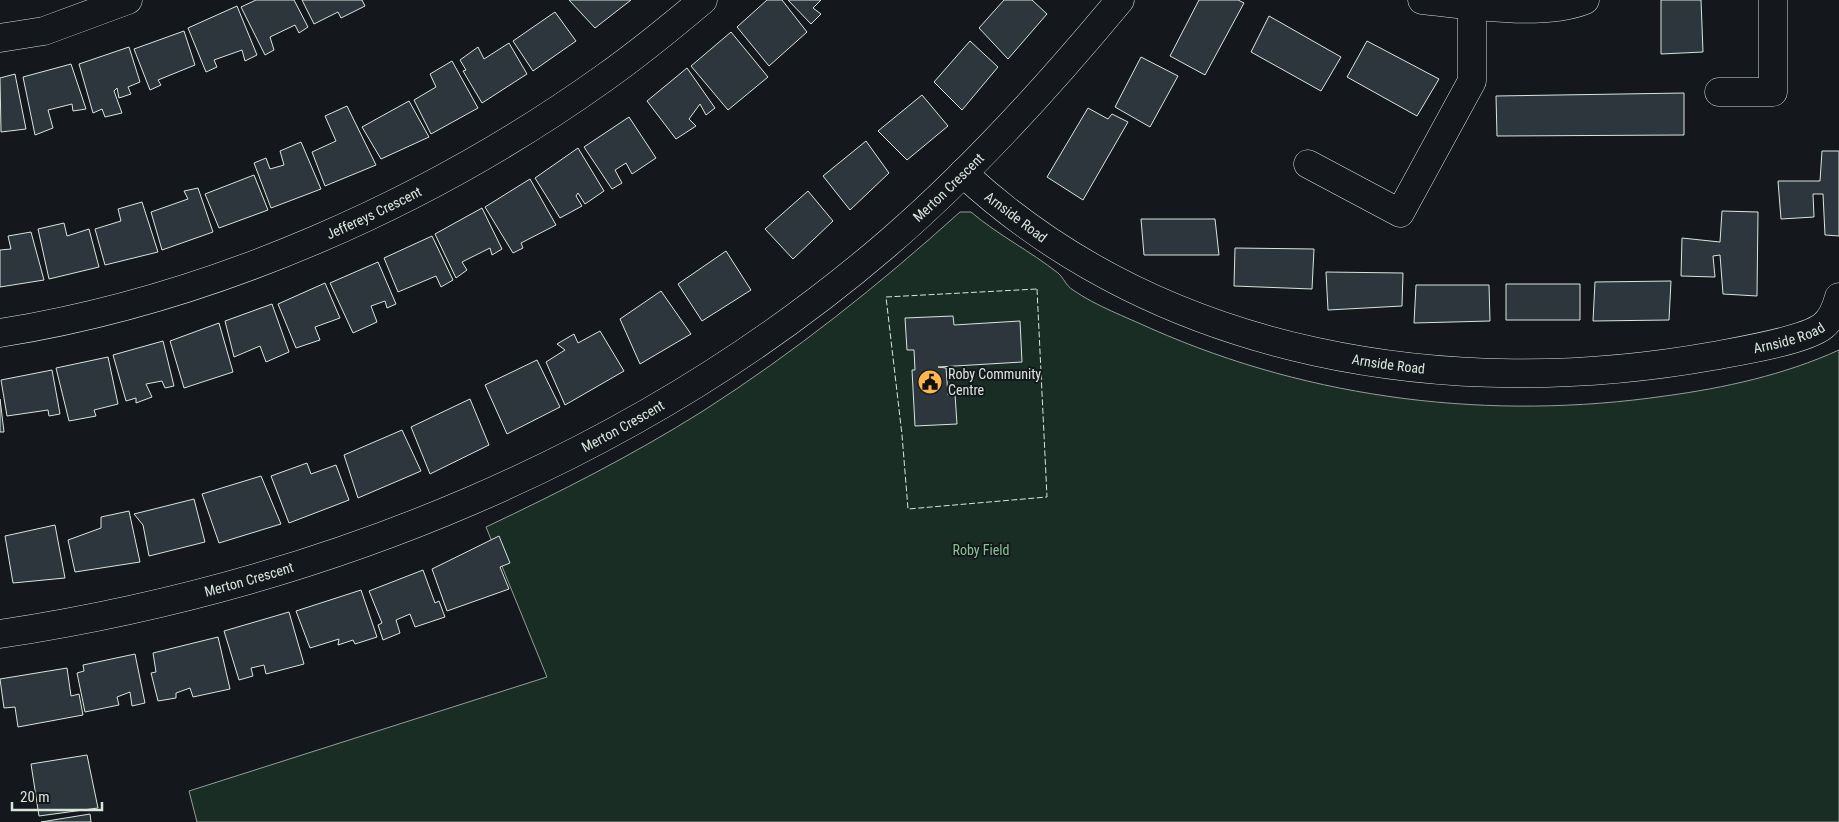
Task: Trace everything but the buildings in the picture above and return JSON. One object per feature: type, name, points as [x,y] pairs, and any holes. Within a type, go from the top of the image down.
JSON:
[{"type":"street","points":[[0,38],[44,31],[128,0]]},
{"type":"street","name":"Jeffereys Crescent","points":[[0,333],[112,310],[170,293],[225,274],[368,216],[466,166],[560,108],[605,78],[703,0]]},
{"type":"street","name":"Merton Crescent","points":[[0,634],[143,607],[267,575],[374,539],[527,476],[694,384],[778,328],[886,244],[1024,112],[1120,0]]},
{"type":"street","points":[[1422,0],[1472,6],[1546,7],[1568,5],[1586,0]]},
{"type":"street","points":[[1719,92],[1773,92],[1773,0]]},
{"type":"street","points":[[1308,164],[1400,213],[1472,81],[1472,6]]},
{"type":"street","name":"Arnside Road","points":[[962,173],[1000,207],[1046,240],[1112,279],[1188,314],[1251,336],[1360,362],[1463,373],[1516,374],[1654,365],[1737,352],[1798,337],[1823,326],[1834,312],[1839,297]]},
{"type":"green space","name":"Roby Field","points":[[960,212],[971,212],[1058,273],[1071,288],[1082,296],[1152,329],[1213,353],[1276,373],[1339,388],[1404,399],[1469,405],[1534,406],[1600,403],[1665,396],[1754,379],[1797,367],[1839,350],[1839,822],[197,822],[189,791],[547,677],[486,527],[569,487],[623,458],[737,389],[836,317],[899,266]]},
{"type":"fence","points":[[1037,289],[1047,497],[908,509],[902,435],[886,297],[1037,289]]},
{"type":"place","name":"Roby Community Centre","points":[[930,382]]}]
